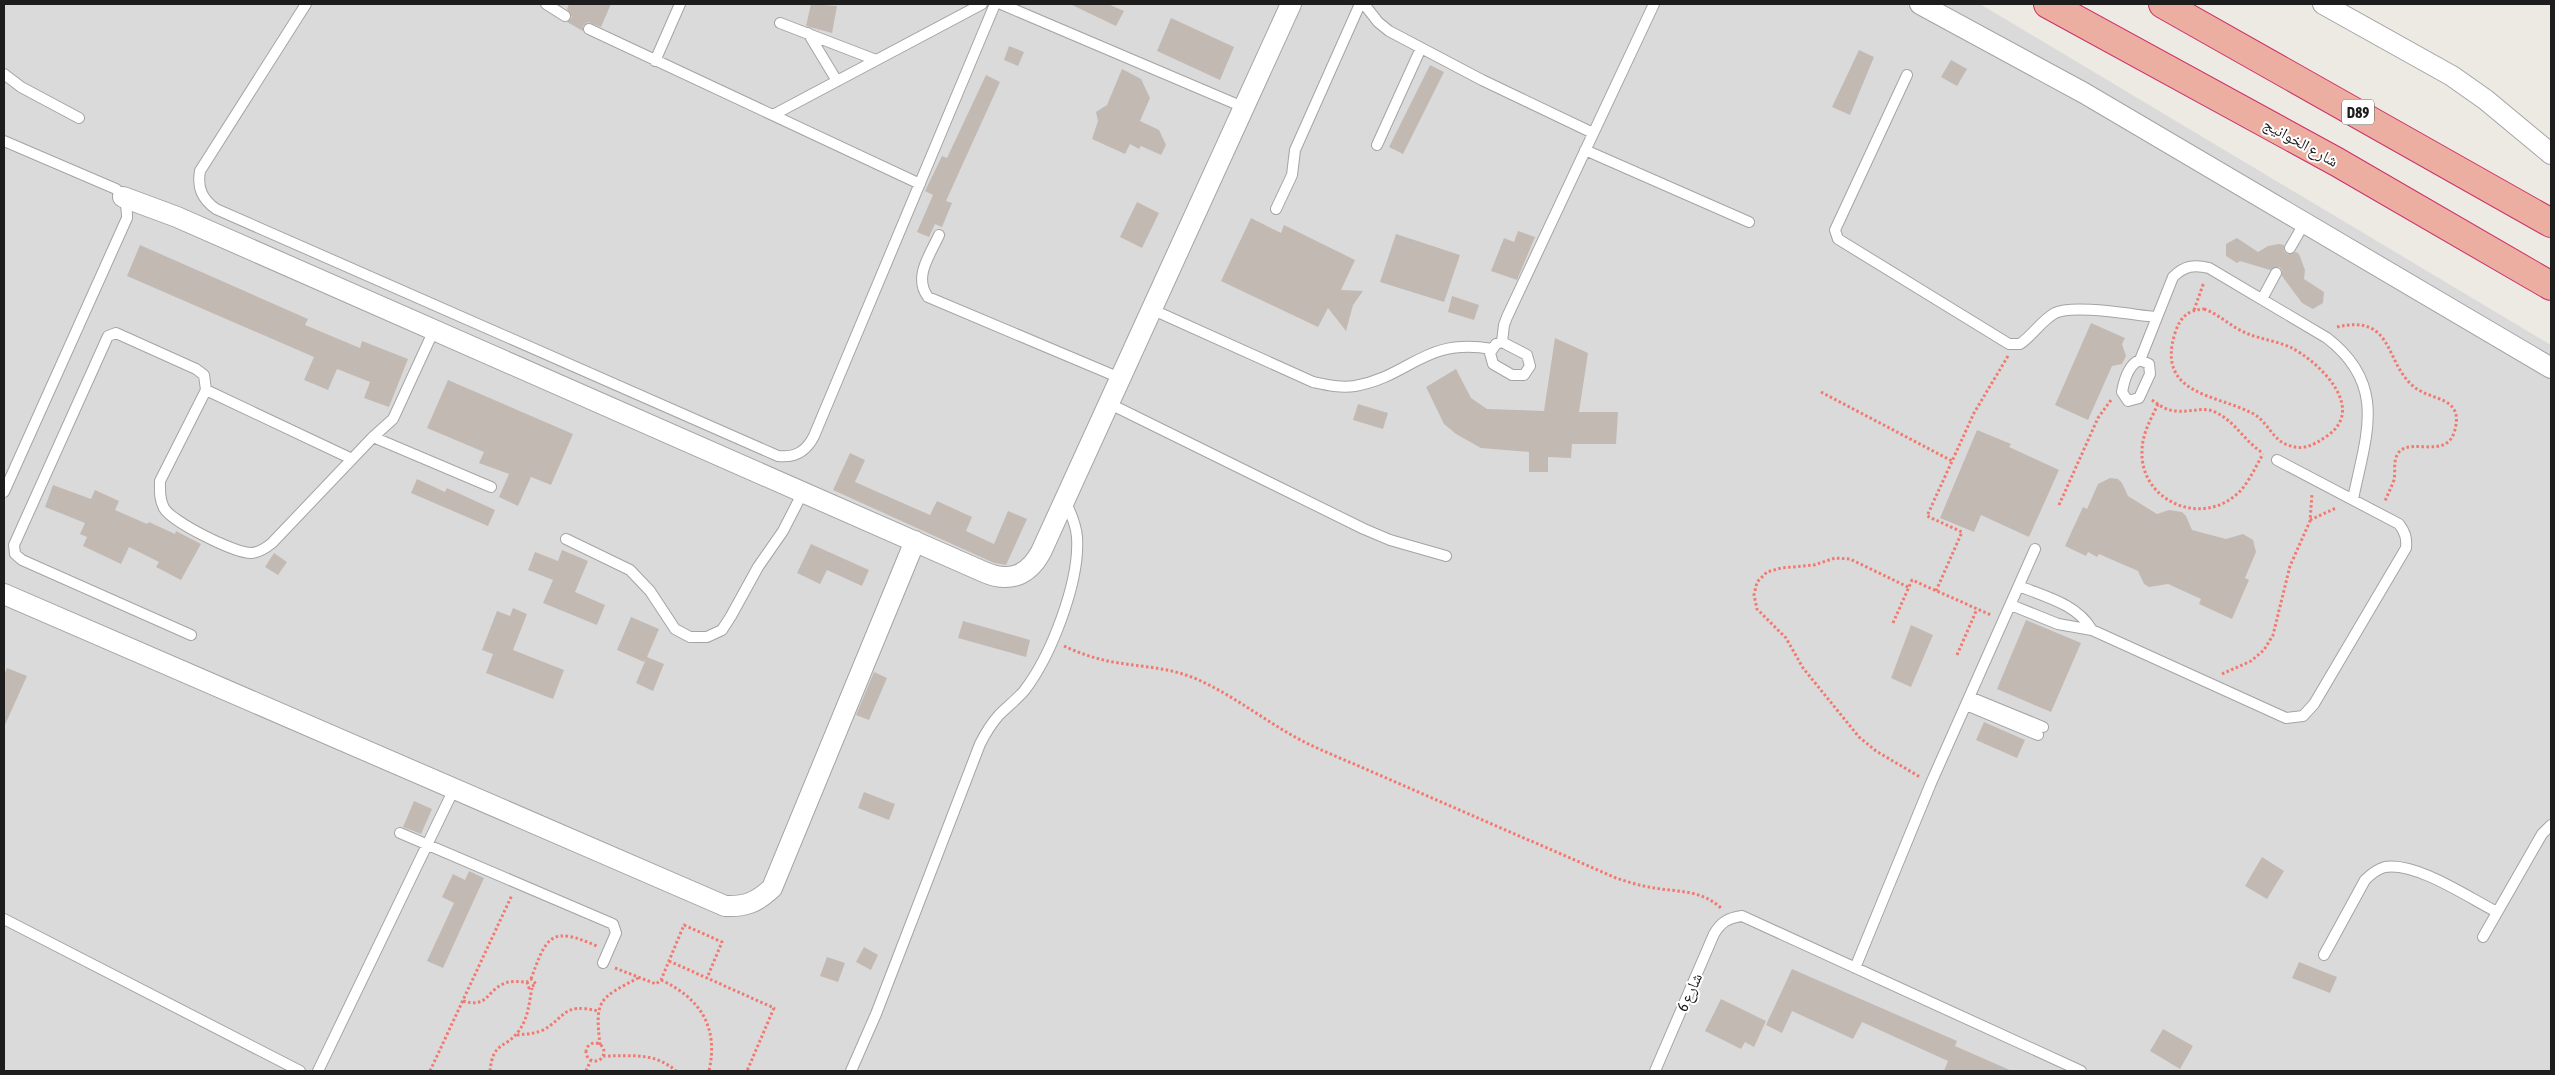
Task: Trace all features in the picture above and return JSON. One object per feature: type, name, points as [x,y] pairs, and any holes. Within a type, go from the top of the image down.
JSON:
[{"type":"highway","name":"شارع الخوانيج","points":[[2048,4],[2321,153],[2551,286]]},
{"type":"highway","name":"D89","points":[[2163,4],[2551,223]]},
{"type":"street","points":[[124,197],[177,217],[997,578],[1011,578],[1024,573],[1034,564],[1291,4]]},
{"type":"street","points":[[1920,4],[2093,98],[2551,368]]},
{"type":"street","points":[[2323,4],[2452,76],[2486,100],[2551,154]]},
{"type":"street","points":[[4,594],[725,906],[743,906],[759,900],[772,888],[915,541]]},
{"type":"lane","points":[[306,4],[200,171],[198,182],[201,193],[207,202],[226,213],[778,456],[796,455],[810,444],[995,4]]},
{"type":"lane","points":[[546,4],[565,16]]},
{"type":"lane","points":[[655,60],[680,4]]},
{"type":"lane","points":[[773,115],[982,4]]},
{"type":"lane","points":[[1001,4],[1244,107]]},
{"type":"lane","points":[[1276,209],[1292,175],[1295,150],[1360,4]]},
{"type":"lane","points":[[1364,4],[1378,22],[1389,31],[1482,80],[1593,133]]},
{"type":"lane","points":[[1151,309],[1307,379],[1333,386],[1354,386],[1374,381],[1438,349],[1465,346],[1492,349],[1502,342],[1504,325],[1654,4]]},
{"type":"lane","points":[[780,22],[876,60]]},
{"type":"lane","points":[[589,29],[920,184]]},
{"type":"lane","points":[[808,33],[837,81]]},
{"type":"lane","points":[[1377,145],[1421,48]]},
{"type":"lane","points":[[4,74],[21,87],[78,118]]},
{"type":"lane","points":[[1907,75],[1837,226],[1836,235],[1842,242],[2004,341],[2015,345],[2025,341],[2047,319],[2063,310],[2156,317]]},
{"type":"lane","points":[[4,141],[116,189],[124,197],[127,207],[127,218],[4,492]]},
{"type":"lane","points":[[1585,150],[1749,222]]},
{"type":"lane","points":[[2290,248],[2305,222]]},
{"type":"lane","points":[[939,235],[920,280],[922,289],[928,297],[1120,378]]},
{"type":"lane","points":[[2140,360],[2145,361],[2151,369],[2142,393],[2134,401],[2128,401],[2122,392],[2131,366],[2140,360],[2173,277],[2180,270],[2189,266],[2209,268],[2317,332],[2342,350],[2355,365],[2364,383],[2368,402],[2368,422],[2353,499]]},
{"type":"lane","points":[[2262,299],[2276,273]]},
{"type":"lane","points":[[191,636],[22,560],[15,554],[14,545],[108,336],[116,333],[200,371],[206,380],[206,390],[160,481],[159,494],[163,507],[172,518],[236,550],[251,553],[267,548],[398,413],[434,330]]},
{"type":"lane","points":[[1492,349],[1490,359],[1493,364],[1512,375],[1524,375],[1530,366],[1528,355],[1502,342]]},
{"type":"lane","points":[[206,390],[352,459]]},
{"type":"lane","points":[[1108,403],[1364,529],[1390,540],[1446,556]]},
{"type":"lane","points":[[374,437],[491,486]]},
{"type":"lane","points":[[2011,605],[2063,626],[2092,630],[2286,718],[2295,718],[2309,711],[2406,548],[2404,531],[2399,524],[2380,513],[2277,460]]},
{"type":"lane","points":[[566,539],[630,570],[650,591],[676,629],[690,637],[707,637],[722,630],[732,616],[758,567],[783,531],[803,492]]},
{"type":"lane","points":[[850,1071],[876,1014],[980,744],[999,715],[1022,693],[1032,680],[1068,602],[1077,555],[1077,536],[1073,517],[1064,500]]},
{"type":"lane","points":[[1855,968],[1931,783],[2036,550]]},
{"type":"lane","points":[[2019,586],[2077,610],[2086,619],[2092,630]]},
{"type":"lane","points":[[1968,701],[2040,731]]},
{"type":"lane","points":[[318,1071],[454,789]]},
{"type":"lane","points":[[2483,937],[2542,834],[2551,825]]},
{"type":"lane","points":[[400,834],[613,924],[616,933],[603,963]]},
{"type":"lane","points":[[2324,955],[2365,880],[2371,874],[2386,867],[2420,873],[2497,912]]},
{"type":"lane","points":[[1730,918],[1742,916],[1753,920],[2081,1071]]},
{"type":"lane","name":"شارع 6","points":[[1654,1071],[1714,934],[1720,924],[1730,918]]},
{"type":"lane","points":[[4,919],[300,1071]]},
{"type":"path","points":[[2194,310],[2204,309],[2213,312],[2234,327],[2291,348],[2310,361],[2327,375],[2336,387],[2342,407],[2338,425],[2318,442],[2308,447],[2296,448],[2285,444],[2276,437],[2254,414],[2208,398],[2182,382],[2172,364],[2171,349],[2180,321],[2194,310],[2209,268]]},
{"type":"path","points":[[2317,332],[2352,324],[2376,332],[2385,340],[2405,378],[2414,387],[2445,400],[2454,410],[2456,416],[2454,431],[2447,442],[2434,447],[2403,449],[2398,452],[2394,479],[2380,513]]},
{"type":"path","points":[[1936,590],[1962,532],[1928,516],[1974,413],[2015,345]]},
{"type":"path","points":[[1821,392],[1952,461]]},
{"type":"path","points":[[2059,505],[2102,410],[2122,392]]},
{"type":"path","points":[[2142,393],[2158,404],[2176,411],[2201,409],[2223,416],[2250,444],[2277,460]]},
{"type":"path","points":[[2158,404],[2143,439],[2142,464],[2153,487],[2173,504],[2198,510],[2223,504],[2243,488],[2263,453]]},
{"type":"path","points":[[2206,681],[2251,661],[2264,650],[2274,636],[2290,566],[2310,521],[2313,479]]},
{"type":"path","points":[[2310,521],[2353,499]]},
{"type":"path","points":[[1908,587],[1857,562],[1835,558],[1814,565],[1781,568],[1767,572],[1757,582],[1754,595],[1757,609],[1786,638],[1803,668],[1859,736],[1876,751],[1931,783]]},
{"type":"path","points":[[1893,623],[1912,580],[2003,621]]},
{"type":"path","points":[[1957,655],[1977,609]]},
{"type":"path","points":[[1051,641],[1086,655],[1117,663],[1172,670],[1195,678],[1304,742],[1616,878],[1634,884],[1690,892],[1706,897],[1730,918]]},
{"type":"path","points":[[430,1071],[518,883]]},
{"type":"path","points":[[603,963],[653,984],[660,980],[684,925],[722,942],[707,978]]},
{"type":"path","points":[[463,1001],[479,1002],[486,999],[504,984],[527,982],[531,979],[542,949],[553,938],[569,935],[609,950]]},
{"type":"path","points":[[668,961],[774,1008],[747,1071]]},
{"type":"path","points":[[603,1056],[597,1021],[598,1010],[606,996],[638,978]]},
{"type":"path","points":[[516,1035],[527,1014],[532,988],[536,982],[531,979]]},
{"type":"path","points":[[660,980],[678,988],[692,1000],[703,1015],[710,1033],[713,1052],[710,1071]]},
{"type":"path","points":[[527,982],[527,986],[532,988]]},
{"type":"path","points":[[490,1071],[495,1052],[502,1044],[516,1035],[540,1031],[566,1011],[575,1008],[598,1010]]},
{"type":"path","points":[[591,1060],[586,1054],[587,1050],[592,1044],[600,1045]]},
{"type":"path","points":[[591,1060],[598,1060],[603,1056],[651,1057],[666,1062],[676,1071]]},
{"type":"path","points":[[586,1071],[591,1060]]},
{"type":"shaded area","points":[[4,4],[1980,4],[2551,345],[2551,1071],[4,1071]]},
{"type":"building","points":[[569,4],[611,4],[601,27],[588,22],[583,26],[583,31],[567,22],[572,17],[567,9]]},
{"type":"building","points":[[811,4],[837,6],[832,33],[806,26]]},
{"type":"building","points":[[1070,4],[1108,4],[1124,11],[1116,26]]},
{"type":"building","points":[[1171,18],[1234,47],[1220,80],[1157,51]]},
{"type":"building","points":[[1009,46],[1024,52],[1018,66],[1004,60]]},
{"type":"building","points":[[1859,50],[1874,57],[1850,115],[1832,107]]},
{"type":"building","points":[[1951,60],[1967,69],[1957,86],[1941,77]]},
{"type":"building","points":[[1430,65],[1444,72],[1403,154],[1389,147]]},
{"type":"building","points":[[1122,69],[1141,79],[1150,98],[1140,121],[1159,130],[1166,145],[1161,155],[1141,146],[1139,149],[1130,144],[1125,154],[1092,139],[1098,121],[1096,112],[1107,105]]},
{"type":"building","points":[[986,75],[1000,82],[946,201],[952,203],[942,227],[935,224],[929,237],[917,232],[933,195],[925,191],[942,156],[947,158]]},
{"type":"building","points":[[1137,202],[1159,213],[1142,248],[1120,237]]},
{"type":"building","points":[[1251,218],[1281,233],[1284,225],[1355,260],[1341,290],[1363,291],[1353,305],[1346,331],[1328,308],[1318,327],[1221,281]]},
{"type":"building","points":[[1518,231],[1535,237],[1517,280],[1491,271],[1504,238],[1514,242]]},
{"type":"building","points":[[1396,234],[1460,255],[1444,302],[1380,282]]},
{"type":"building","points":[[2237,238],[2258,252],[2268,246],[2279,244],[2284,245],[2284,251],[2287,254],[2296,252],[2299,254],[2305,270],[2304,279],[2324,292],[2323,303],[2313,309],[2302,303],[2282,276],[2282,270],[2279,267],[2270,270],[2240,261],[2237,263],[2226,256],[2226,244]]},
{"type":"building","points":[[140,245],[308,319],[305,325],[360,348],[362,341],[408,359],[389,407],[364,398],[370,382],[337,369],[328,390],[304,380],[314,357],[127,276]]},
{"type":"building","points":[[1452,296],[1479,305],[1474,320],[1448,312]]},
{"type":"building","points":[[2091,323],[2125,338],[2122,344],[2126,356],[2122,364],[2112,366],[2088,420],[2055,405]]},
{"type":"building","points":[[1555,338],[1588,353],[1579,412],[1618,412],[1616,444],[1572,444],[1571,458],[1548,457],[1548,472],[1529,472],[1529,452],[1481,448],[1456,434],[1444,424],[1426,387],[1456,369],[1471,398],[1487,409],[1544,411]]},
{"type":"building","points":[[448,380],[573,434],[551,485],[531,477],[518,506],[499,497],[509,474],[479,463],[484,452],[427,428]]},
{"type":"building","points":[[1358,404],[1388,413],[1383,429],[1353,420]]},
{"type":"building","points":[[1977,430],[2011,444],[2009,447],[2059,470],[2029,537],[1981,515],[1974,532],[1940,518]]},
{"type":"building","points":[[850,453],[865,460],[855,482],[930,515],[937,501],[972,517],[966,531],[994,544],[1008,511],[1027,519],[1006,565],[994,563],[833,490]]},
{"type":"building","points":[[2110,478],[2118,479],[2128,496],[2157,514],[2169,510],[2182,512],[2186,516],[2192,530],[2226,539],[2243,534],[2253,540],[2256,552],[2245,578],[2249,580],[2232,619],[2199,604],[2201,599],[2168,584],[2149,587],[2144,584],[2138,571],[2099,554],[2097,557],[2088,552],[2086,556],[2065,546],[2083,507],[2087,509],[2098,484]]},
{"type":"building","points":[[417,479],[445,492],[447,488],[495,510],[488,526],[411,493]]},
{"type":"building","points":[[53,485],[91,499],[95,490],[119,501],[115,510],[175,534],[176,531],[201,544],[181,580],[156,567],[159,562],[129,547],[121,564],[83,546],[87,537],[80,534],[85,523],[45,507]]},
{"type":"building","points":[[811,544],[869,570],[862,586],[827,570],[820,584],[797,573]]},
{"type":"building","points":[[562,550],[588,561],[575,592],[605,605],[597,625],[543,603],[553,580],[528,570],[535,552],[558,561]]},
{"type":"building","points":[[274,553],[287,562],[278,575],[265,567]]},
{"type":"building","points":[[513,608],[527,614],[513,650],[564,670],[553,699],[486,673],[493,654],[482,650],[497,611],[510,616]]},
{"type":"building","points":[[631,617],[659,629],[647,657],[664,664],[653,691],[636,683],[646,659],[644,662],[617,650]]},
{"type":"building","points":[[2026,620],[2081,643],[2051,712],[1997,689]]},
{"type":"building","points":[[963,621],[1030,640],[1026,657],[958,638]]},
{"type":"building","points":[[1911,625],[1933,635],[1911,687],[1891,678]]},
{"type":"building","points":[[7,668],[27,676],[4,727],[4,675]]},
{"type":"building","points":[[874,672],[887,678],[869,720],[856,715]]},
{"type":"building","points":[[1984,722],[2025,740],[2017,758],[1976,740]]},
{"type":"building","points":[[864,792],[895,804],[889,820],[858,808]]},
{"type":"building","points":[[414,801],[432,809],[421,834],[403,827]]},
{"type":"building","points":[[2262,857],[2284,871],[2267,899],[2245,886]]},
{"type":"building","points":[[469,871],[484,878],[443,968],[427,961],[454,903],[442,897],[453,874],[465,880]]},
{"type":"building","points":[[864,947],[878,955],[871,970],[856,962]]},
{"type":"building","points":[[827,957],[845,963],[838,982],[820,976]]},
{"type":"building","points":[[2299,962],[2337,977],[2330,993],[2292,978]]},
{"type":"building","points":[[1792,969],[1957,1041],[1955,1046],[2012,1071],[1944,1071],[1948,1061],[1862,1022],[1853,1039],[1792,1011],[1782,1033],[1766,1025]]},
{"type":"building","points":[[1721,999],[1766,1021],[1754,1047],[1745,1042],[1741,1049],[1705,1031]]},
{"type":"building","points":[[2163,1029],[2193,1046],[2180,1069],[2150,1051]]}]
